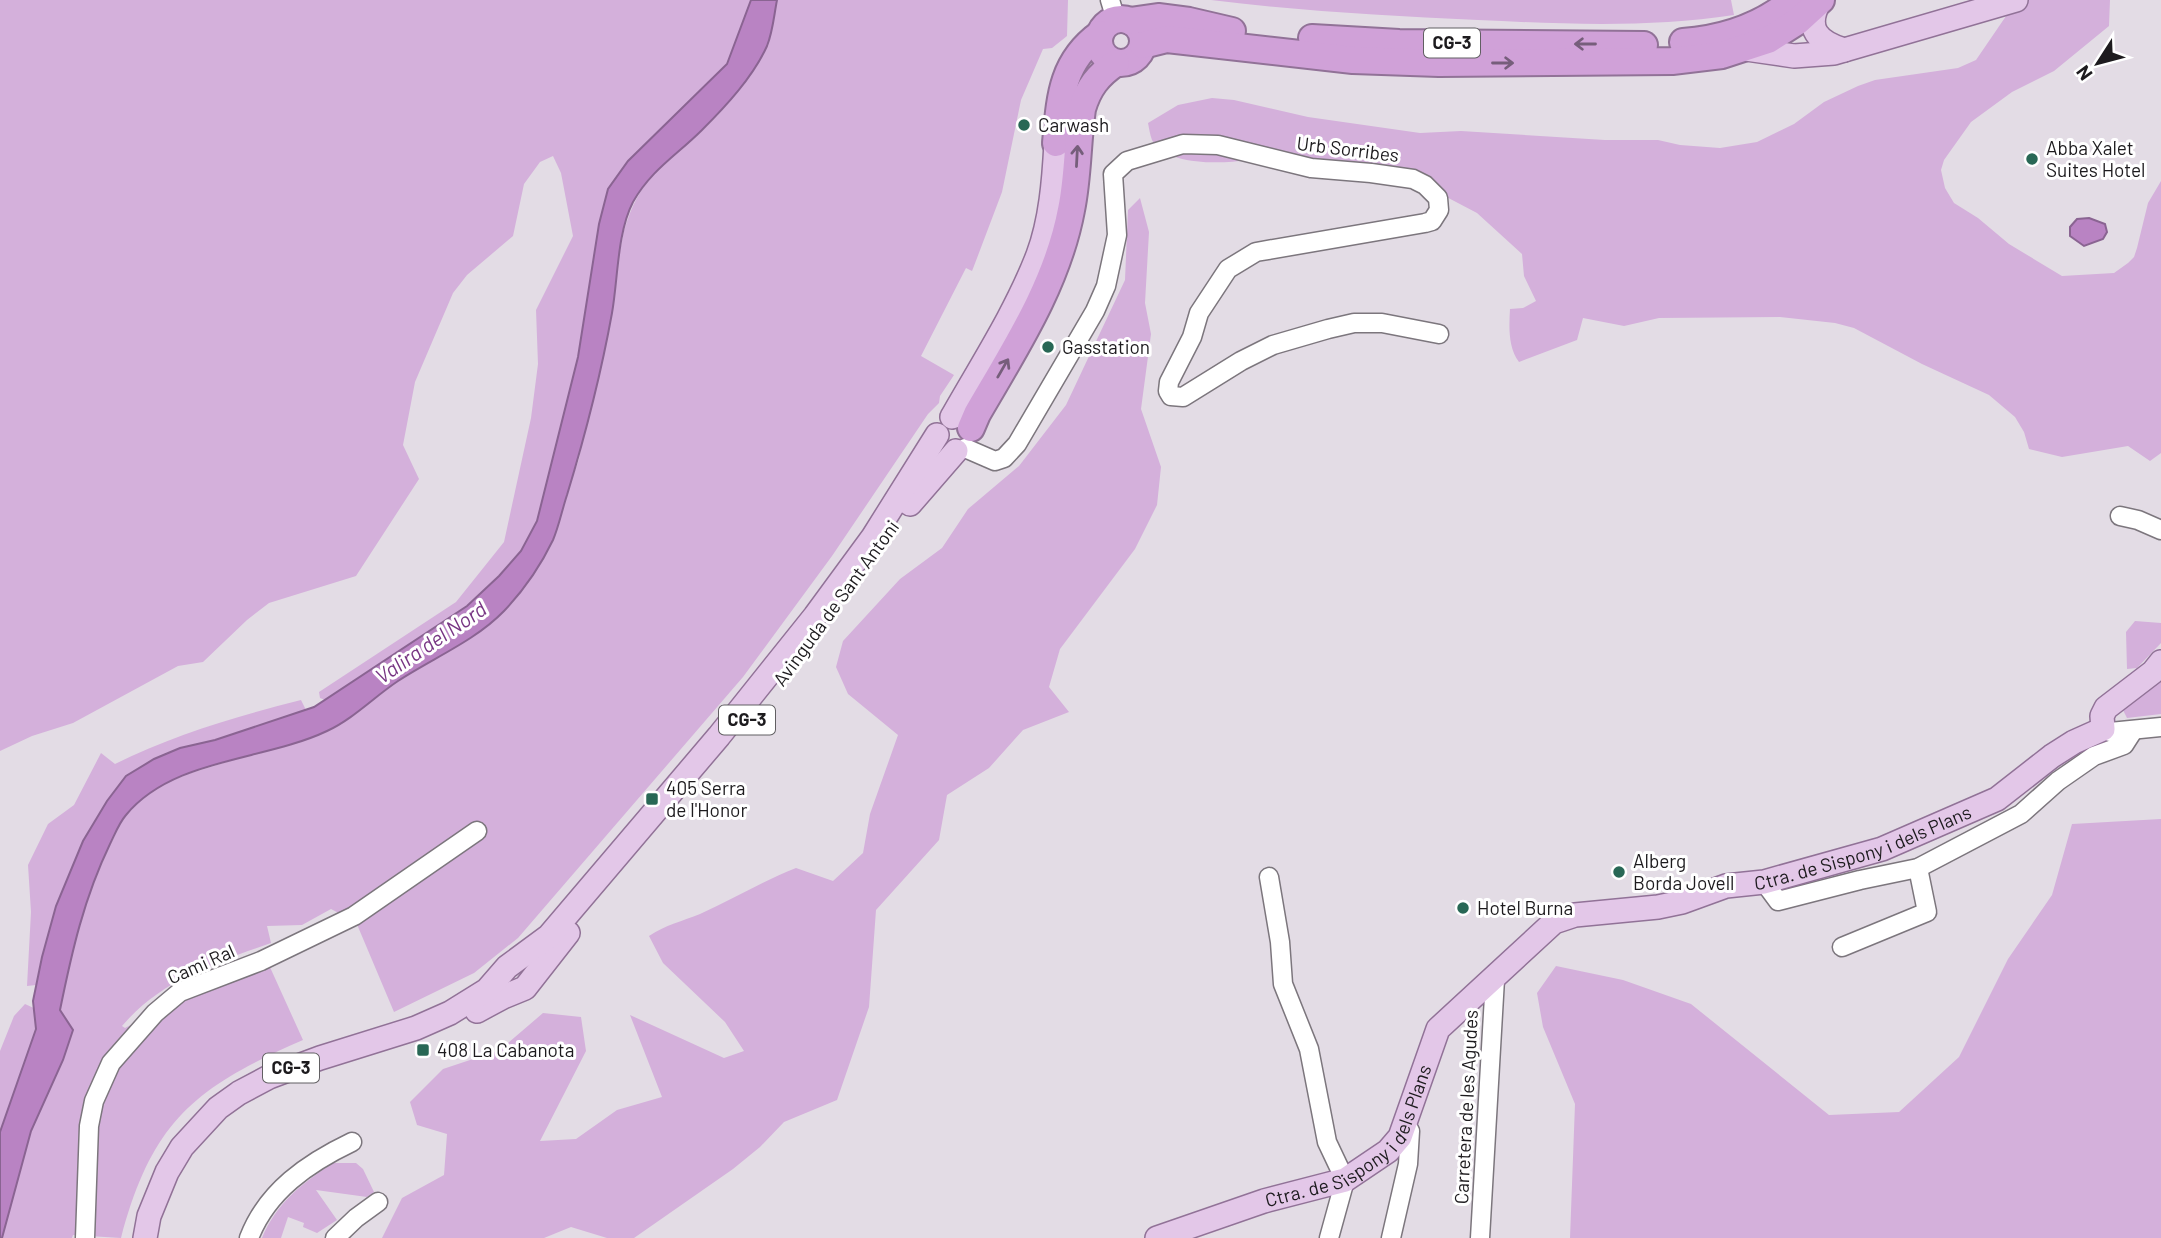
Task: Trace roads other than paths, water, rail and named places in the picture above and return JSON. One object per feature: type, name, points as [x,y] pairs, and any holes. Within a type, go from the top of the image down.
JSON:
[{"type":"highway","name":"CG-3","points":[[1114,19],[1158,17],[1189,21],[1221,30],[1399,43],[1638,45],[1694,41],[1729,34],[1771,16],[1807,5]]},
{"type":"highway","name":"CG-3","points":[[1116,63],[1133,60],[1141,52],[1143,45],[1167,39],[1353,60],[1439,63],[1672,61],[1722,55],[1768,40],[1807,5]]},
{"type":"highway","points":[[1116,63],[1102,52],[1099,41],[1114,19],[1140,31],[1143,45]]},
{"type":"highway","name":"Avinguda de Sant Antoni","points":[[1056,143],[1064,80],[1083,49],[1114,19]]},
{"type":"highway","name":"Avinguda de Sant Antoni","points":[[961,436],[1034,314],[1054,270],[1071,211],[1086,94],[1101,73],[1116,63]]},
{"type":"main road","points":[[1746,49],[1794,56],[1836,52],[2017,0]]},
{"type":"main road","points":[[1807,5],[1803,40],[1808,46],[1836,52]]},
{"type":"main road","name":"Avinguda de Sant Antoni","points":[[525,986],[769,694],[873,560],[900,516],[961,436],[1038,253],[1048,216],[1056,143]]},
{"type":"main road","name":"Avinguda de Sant Antoni","points":[[509,968],[549,936],[578,904],[751,697],[816,616],[873,537],[937,435],[944,447],[961,436]]},
{"type":"main road","points":[[2103,729],[2102,716],[2106,708],[2161,662]]},
{"type":"main road","name":"Ctra. de Sispony i dels Plans","points":[[1157,1238],[1264,1201],[1345,1180],[1388,1151],[1400,1137],[1438,1029],[1554,922],[1575,915],[1682,902],[1726,886],[1764,882],[1882,849],[1997,799],[2052,756],[2103,729]]},
{"type":"main road","points":[[509,968],[522,964],[528,969],[525,986]]},
{"type":"main road","name":"CG-3","points":[[145,1238],[153,1202],[174,1159],[218,1108],[268,1077],[416,1028],[450,1013],[487,990],[509,968]]},
{"type":"main road","name":"CG-3","points":[[158,1238],[165,1206],[177,1178],[198,1146],[232,1113],[285,1082],[412,1040],[468,1016],[525,986]]},
{"type":"street","name":"Urb Sorribes","points":[[961,436],[995,461],[1004,458],[1017,444],[1095,311],[1106,286],[1117,235],[1113,174],[1127,161],[1183,144],[1218,145],[1311,168],[1413,179],[1425,185],[1438,198],[1439,210],[1432,220],[1424,223],[1256,252],[1227,269],[1199,313],[1192,337],[1169,382],[1168,391],[1171,396],[1183,397],[1241,361],[1273,345],[1328,328],[1354,323],[1382,323],[1440,334]]},
{"type":"street","points":[[2120,516],[2161,530]]},
{"type":"street","points":[[2103,729],[2110,732],[2161,727]]},
{"type":"street","points":[[1764,882],[1778,901],[1918,868],[2021,814],[2058,781],[2094,756],[2124,745],[2133,731]]},
{"type":"street","name":"Cami Ral","points":[[85,1238],[89,1126],[94,1101],[111,1063],[155,1013],[180,992],[261,961],[354,916],[477,831]]},
{"type":"street","points":[[1842,947],[1927,912],[1918,868]]},
{"type":"street","points":[[1269,877],[1280,942],[1283,984],[1309,1049],[1327,1142],[1345,1180],[1329,1238]]},
{"type":"street","name":"Carretera de les Agudes","points":[[1480,1238],[1495,979]]},
{"type":"street","points":[[1391,1238],[1408,1164],[1410,1131],[1404,1122]]},
{"type":"street","points":[[249,1238],[259,1216],[281,1188],[315,1161],[352,1142]]},
{"type":"street","points":[[335,1238],[356,1217],[378,1202]]},
{"type":"water","name":"Valira del Nord","points":[[751,0],[777,0],[771,35],[761,58],[747,80],[720,111],[648,181],[628,214],[621,242],[608,336],[580,450],[553,540],[525,586],[493,622],[398,681],[337,726],[302,741],[220,763],[168,782],[146,796],[121,821],[93,884],[69,967],[60,1010],[73,1030],[63,1060],[31,1131],[0,1238],[0,1132],[36,1029],[33,1001],[42,957],[56,906],[83,841],[107,801],[126,776],[154,759],[180,748],[215,740],[314,707],[467,606],[521,551],[537,521],[578,357],[599,224],[608,189],[628,161],[727,64]]},
{"type":"water","points":[[2089,218],[2105,224],[2107,232],[2103,239],[2084,246],[2070,236],[2070,227],[2077,219]]},
{"type":"place","name":"Carwash","points":[[1024,125]]},
{"type":"place","name":"Abba Xalet Suites Hotel","points":[[2032,159]]},
{"type":"place","name":"Gasstation","points":[[1048,347]]},
{"type":"place","name":"405 Serra de l'Honor","points":[[652,799]]},
{"type":"place","name":"Alberg Borda Jovell","points":[[1619,872]]},
{"type":"place","name":"Hotel Burna","points":[[1463,908]]},
{"type":"place","name":"408 La Cabanota","points":[[423,1050]]}]
